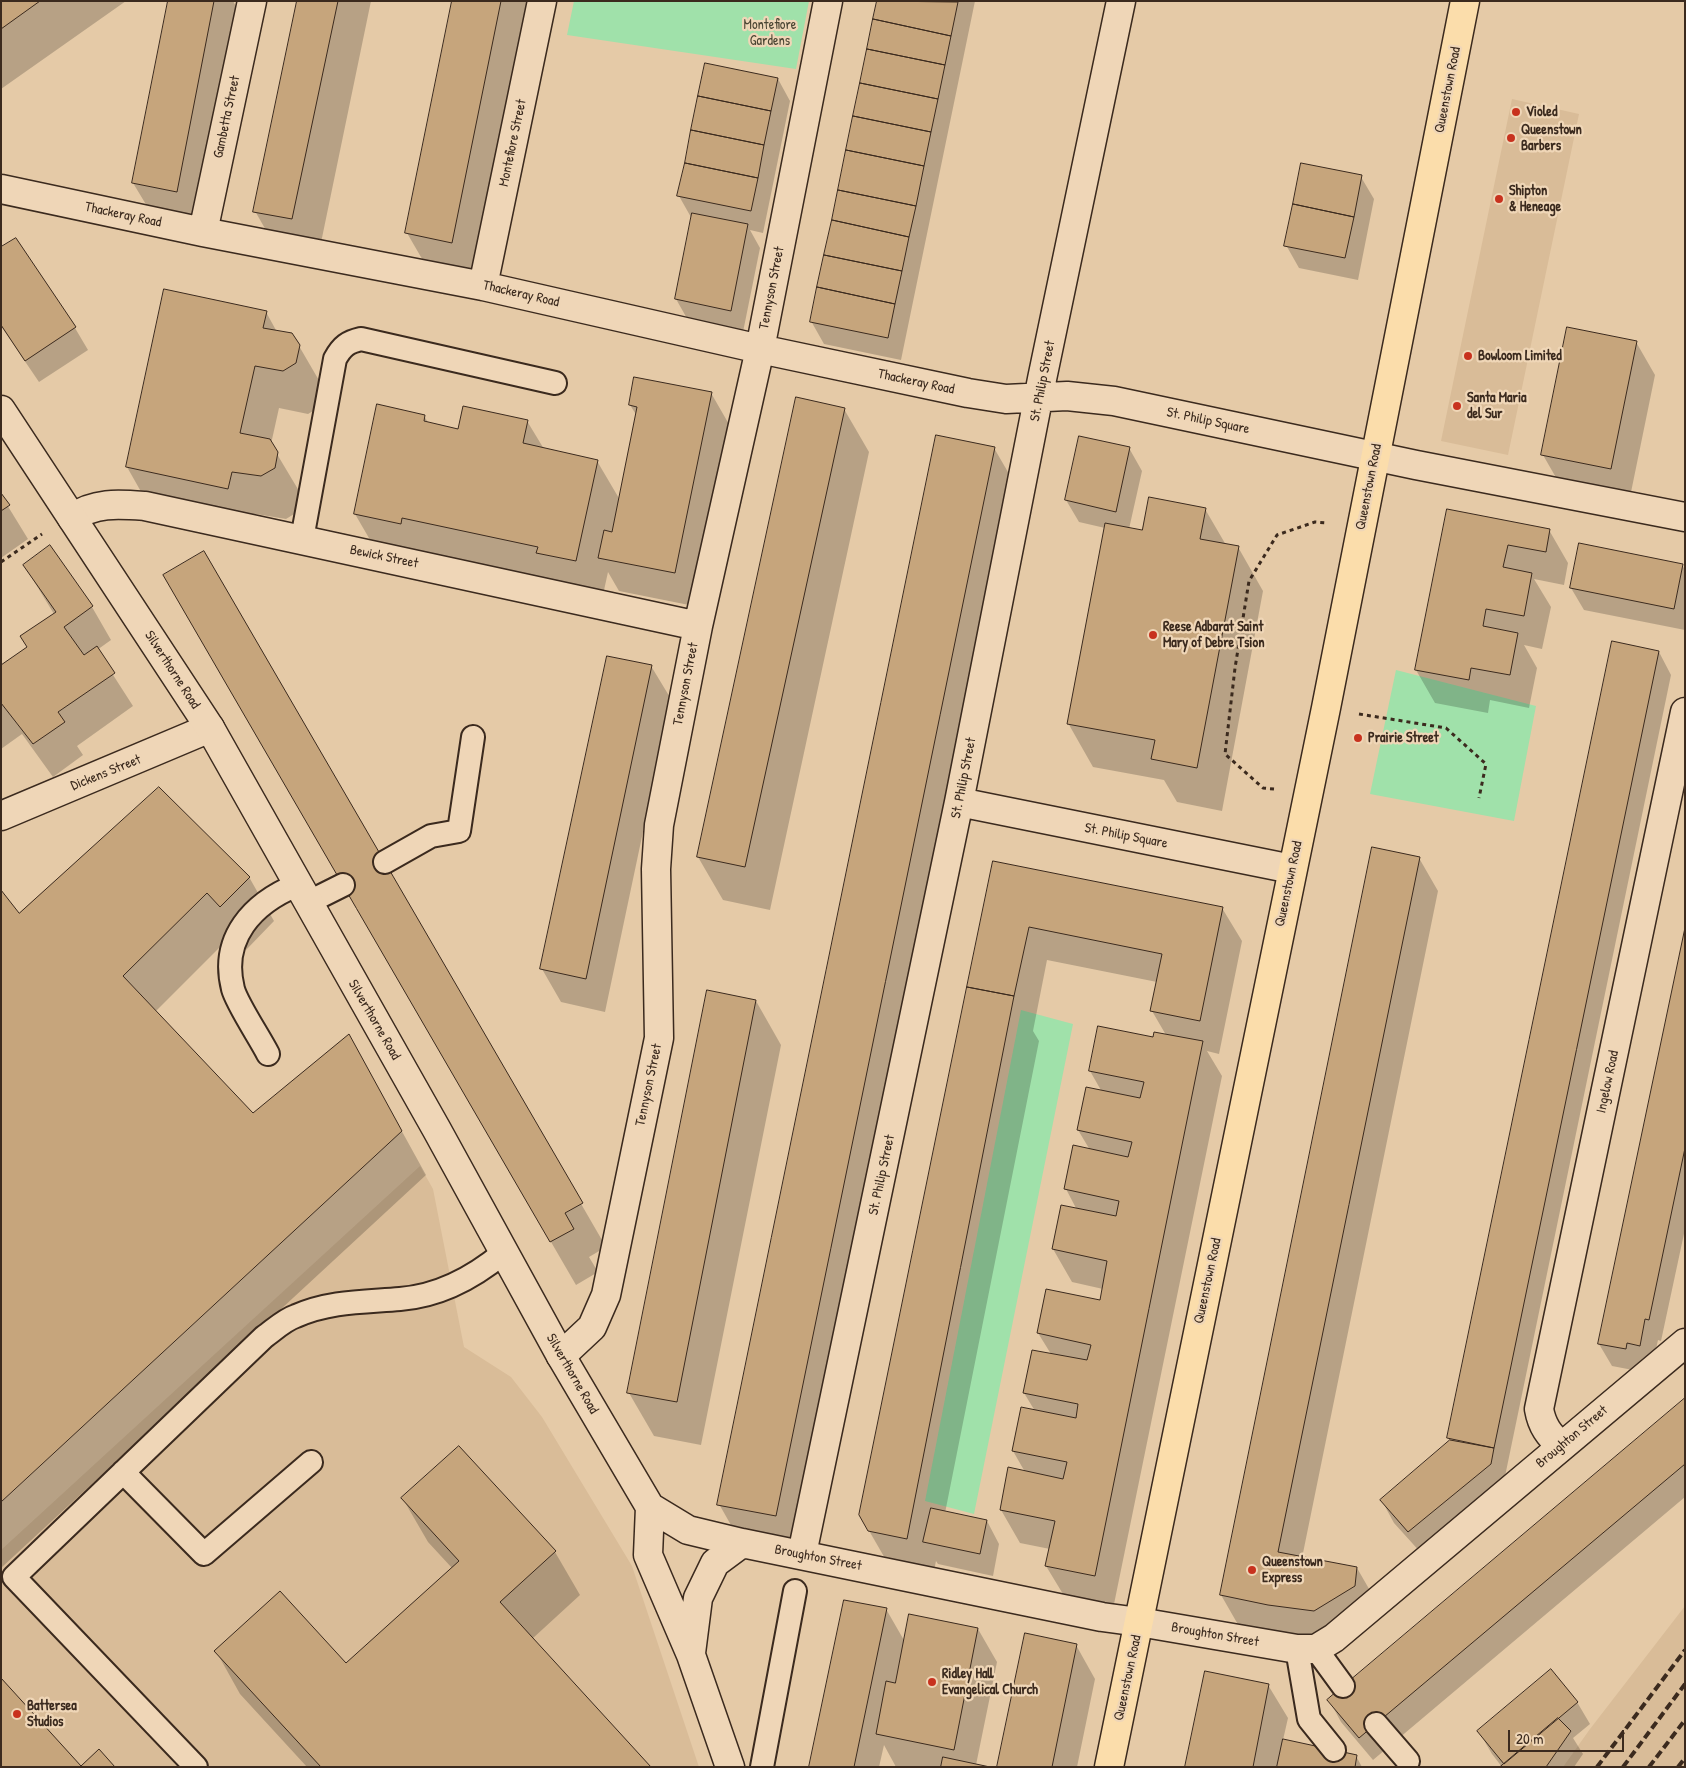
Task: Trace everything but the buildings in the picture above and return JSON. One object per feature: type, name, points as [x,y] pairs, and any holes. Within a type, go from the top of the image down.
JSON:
[{"type":"main road","name":"Queenstown Road","points":[[1109,1767],[1326,708],[1465,1]]},
{"type":"street","name":"Gambetta Street","points":[[203,232],[252,1]]},
{"type":"street","name":"Montefiore Street","points":[[483,286],[542,1]]},
{"type":"street","name":"Tennyson Street","points":[[561,1356],[592,1327],[606,1296],[659,1038],[656,869],[659,825],[698,626],[760,349],[828,1]]},
{"type":"street","name":"St. Philip Street","points":[[802,1554],[959,802],[1121,1]]},
{"type":"street","name":"Thackeray Road","points":[[1,189],[203,232],[483,286],[760,349],[968,393],[1006,399],[1039,399]]},
{"type":"street","name":"St. Philip Square","points":[[1039,399],[1067,396],[1114,401],[1376,457]]},
{"type":"street","name":"Silverthorne Road","points":[[1,410],[210,728],[302,894],[437,1130],[561,1356],[650,1508]]},
{"type":"street","points":[[1376,457],[1685,518]]},
{"type":"street","name":"Bewick Street","points":[[68,512],[110,504],[146,506],[698,626]]},
{"type":"street","name":"Ingelow Road","points":[[1561,1446],[1541,1421],[1540,1409],[1685,712]]},
{"type":"street","name":"Dickens Street","points":[[1,816],[210,728]]},
{"type":"street","name":"St. Philip Square","points":[[959,802],[1292,869]]},
{"type":"street","name":"Broughton Street","points":[[650,1508],[688,1530],[742,1543],[1102,1617],[1307,1649],[1334,1638],[1685,1343]]},
{"type":"street","points":[[650,1508],[648,1555],[691,1655],[730,1767]]},
{"type":"street","points":[[691,1655],[698,1598],[716,1563],[742,1543]]},
{"type":"lane","points":[[302,539],[335,359],[341,348],[350,341],[362,339],[555,384]]},
{"type":"lane","points":[[385,862],[431,836],[459,831],[473,737]]},
{"type":"lane","points":[[268,1054],[233,991],[230,966],[238,932],[248,918],[273,895],[302,894],[343,885]]},
{"type":"lane","points":[[196,1767],[14,1577],[264,1337],[293,1316],[327,1305],[402,1299],[427,1294],[475,1275],[503,1253]]},
{"type":"lane","points":[[123,1472],[204,1554],[311,1462]]},
{"type":"lane","points":[[762,1767],[795,1591]]},
{"type":"lane","points":[[1307,1649],[1343,1686]]},
{"type":"lane","points":[[1307,1649],[1309,1719],[1334,1750]]},
{"type":"lane","points":[[1376,1724],[1408,1761]]},
{"type":"path","points":[[1,562],[44,532],[68,512]]},
{"type":"path","points":[[1308,794],[1263,788],[1225,754],[1235,668],[1249,581],[1277,535],[1315,522],[1361,526]]},
{"type":"path","points":[[1326,708],[1446,728],[1486,764],[1479,798]]},
{"type":"shaded area","points":[[1512,99],[1579,114],[1508,455],[1441,441]]},
{"type":"shaded area","points":[[420,1166],[433,1189],[464,1347],[511,1377],[542,1417],[632,1566],[699,1767],[1,1767],[1,1550]]},
{"type":"shaded area","points":[[1685,1606],[1685,1767],[1563,1767],[1590,1729]]},
{"type":"green space","name":"Montefiore Gardens","points":[[574,1],[809,1],[796,69],[567,35]]},
{"type":"green space","points":[[1396,670],[1536,706],[1514,821],[1370,794]]},
{"type":"green space","points":[[1021,1010],[1073,1024],[974,1514],[925,1501]]},
{"type":"railway","points":[[1597,1767],[1685,1650]]},
{"type":"railway","points":[[1623,1767],[1685,1684]]},
{"type":"railway","points":[[1649,1767],[1685,1720]]},
{"type":"railway","points":[[1678,1767],[1685,1758]]},
{"type":"place","name":"Violed","points":[[1516,112]]},
{"type":"place","name":"Queenstown Barbers","points":[[1511,138]]},
{"type":"place","name":"Shipton & Heneage","points":[[1499,199]]},
{"type":"place","name":"Bowloom Limited","points":[[1468,356]]},
{"type":"place","name":"Santa Maria del Sur","points":[[1457,406]]},
{"type":"place","name":"Reese Adbarat Saint Mary of Debre Tsion","points":[[1153,635]]},
{"type":"place","name":"Prairie Street","points":[[1358,738]]},
{"type":"place","name":"Queenstown Express","points":[[1252,1570]]},
{"type":"place","name":"Ridley Hall Evangelical Church","points":[[932,1682]]},
{"type":"place","name":"Battersea Studios","points":[[17,1714]]}]
